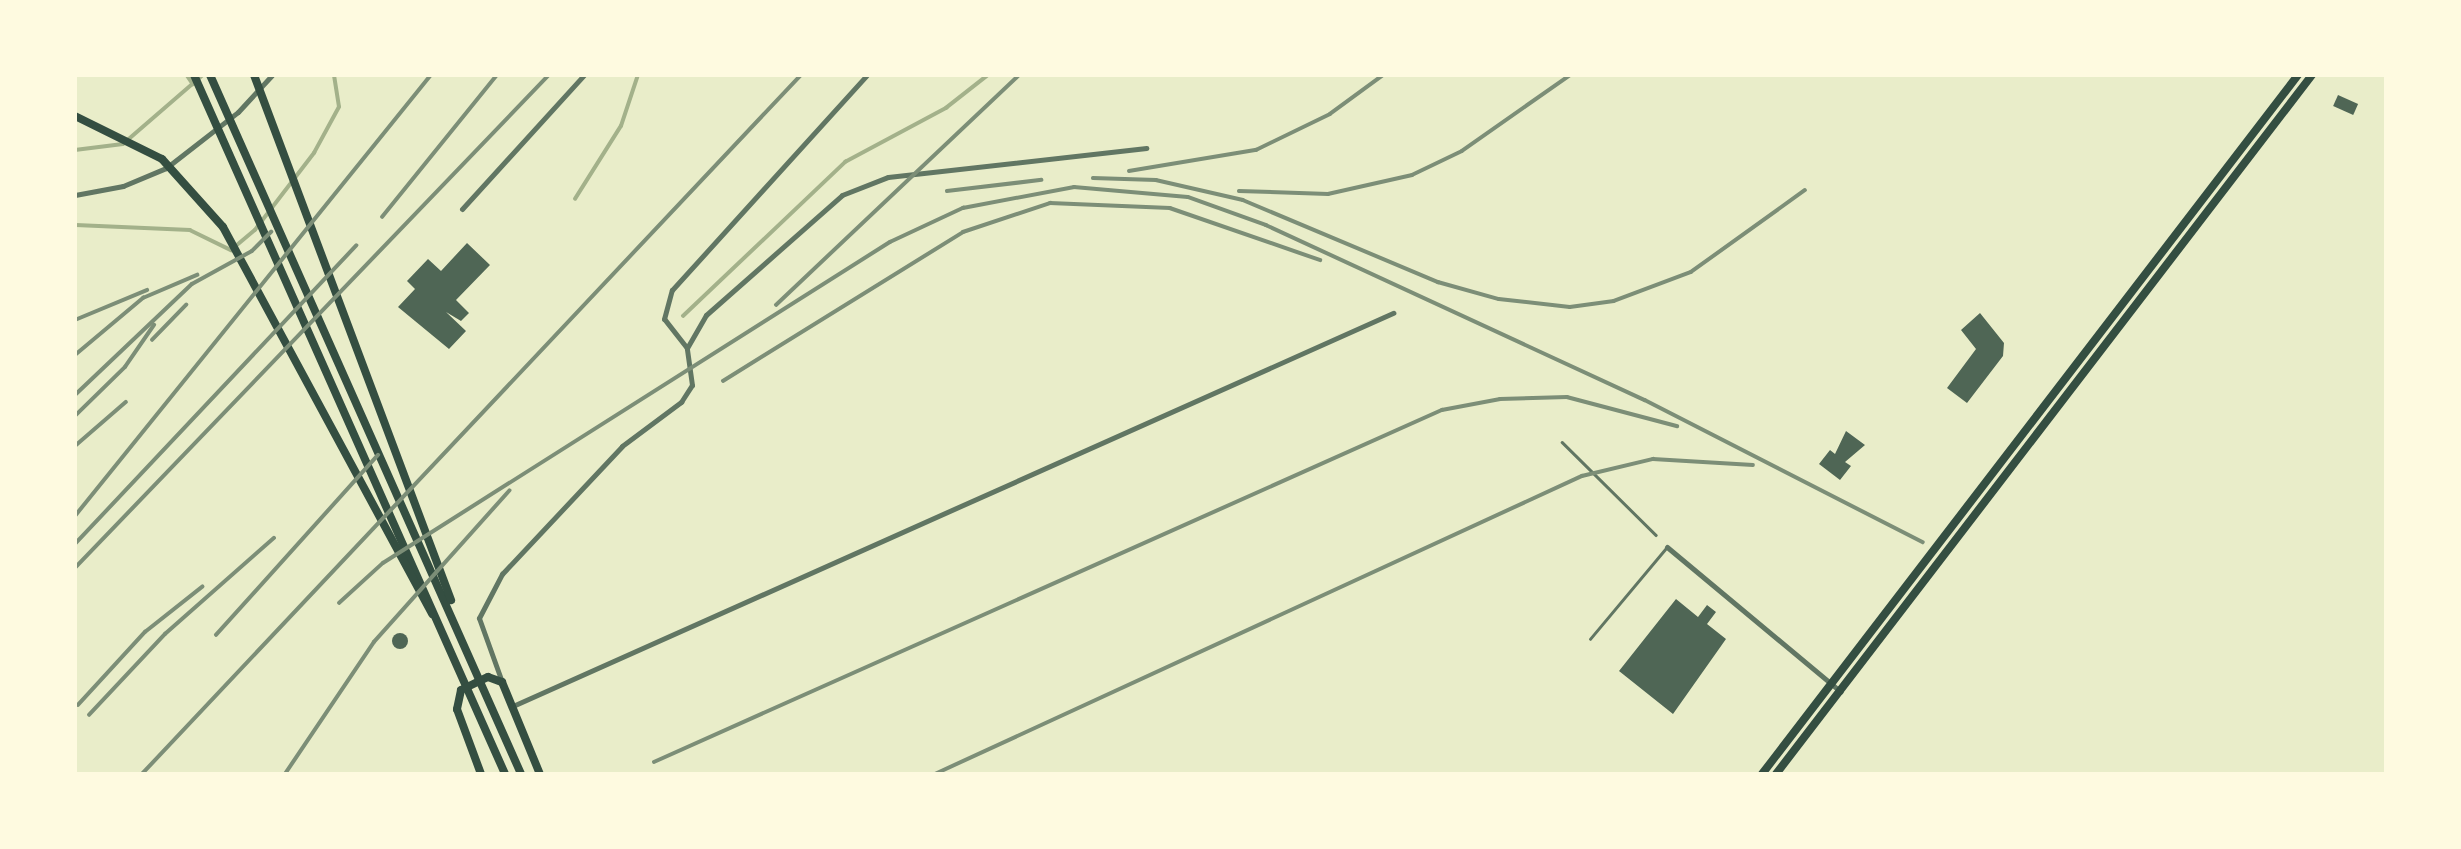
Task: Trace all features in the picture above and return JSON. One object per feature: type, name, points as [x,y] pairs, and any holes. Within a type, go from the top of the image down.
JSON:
[{"type":"main road","points":[[194,75],[505,774]]},
{"type":"main road","points":[[210,75],[522,774]]},
{"type":"main road","points":[[254,75],[461,633]]},
{"type":"main road","points":[[1762,774],[1833,685],[2298,75]]},
{"type":"main road","points":[[1776,774],[2312,75]]},
{"type":"main road","points":[[75,117],[95,123],[162,159],[223,227],[422,603],[440,625]]},
{"type":"main road","points":[[481,774],[460,725],[458,699],[472,682],[488,677],[502,682],[515,705],[540,774]]},
{"type":"street","points":[[75,195],[123,186],[166,168],[237,112],[272,75]]},
{"type":"street","points":[[462,209],[584,75]]},
{"type":"street","points":[[502,682],[481,636],[484,603],[535,535],[622,446],[681,402],[692,385],[687,348],[664,319],[671,289],[867,75]]},
{"type":"street","points":[[687,348],[732,288],[864,183],[1146,148]]},
{"type":"street","points":[[515,705],[1393,313]]},
{"type":"street","points":[[1667,547],[1841,692]]},
{"type":"lane","points":[[1562,442],[1656,536]]},
{"type":"lane","points":[[1590,639],[1667,547]]},
{"type":"building","points":[[2338,95],[2358,104],[2353,115],[2333,106]]},
{"type":"building","points":[[467,243],[490,265],[456,300],[469,313],[461,321],[446,312],[466,331],[449,349],[398,307],[415,289],[407,281],[428,259],[441,271]]},
{"type":"building","points":[[1980,313],[2004,343],[2003,356],[1967,403],[1947,388],[1976,349],[1961,330]]},
{"type":"building","points":[[1846,431],[1865,445],[1845,462],[1851,466],[1840,480],[1819,464],[1830,450],[1835,454]]},
{"type":"building","points":[[1676,599],[1698,617],[1707,605],[1716,612],[1707,624],[1726,639],[1673,714],[1619,671]]},
{"type":"building","points":[[397,633],[403,633],[408,641],[406,647],[397,649],[392,644],[392,638]]},
{"type":"waterway","points":[[187,75],[193,84]]},
{"type":"waterway","points":[[75,150],[123,144],[203,75]]},
{"type":"waterway","points":[[76,225],[190,230],[231,250],[255,230],[314,153],[339,107],[334,75]]},
{"type":"waterway","points":[[575,199],[621,126],[638,75]]},
{"type":"waterway","points":[[683,316],[845,162],[946,108],[988,75]]},
{"type":"railway","points":[[75,516],[431,75]]},
{"type":"railway","points":[[382,217],[497,75]]},
{"type":"railway","points":[[75,568],[549,75]]},
{"type":"railway","points":[[142,774],[801,75]]},
{"type":"railway","points":[[776,305],[1019,75]]},
{"type":"railway","points":[[1129,171],[1256,150],[1330,114],[1383,75]]},
{"type":"railway","points":[[1239,191],[1328,194],[1412,175],[1462,151],[1570,75]]},
{"type":"railway","points":[[1093,178],[1156,180],[1243,200],[1438,282],[1499,299],[1570,307],[1614,301],[1691,272],[1805,190]]},
{"type":"railway","points":[[947,191],[1041,180]]},
{"type":"railway","points":[[339,603],[383,563],[890,242],[963,208],[1074,187],[1188,197],[1266,225],[1645,400],[1923,542]]},
{"type":"railway","points":[[723,381],[963,232],[1050,203],[1170,208],[1320,260]]},
{"type":"railway","points":[[75,395],[192,284],[252,251],[271,232]]},
{"type":"railway","points":[[75,544],[356,246]]},
{"type":"railway","points":[[75,355],[143,298],[197,275]]},
{"type":"railway","points":[[75,320],[147,290]]},
{"type":"railway","points":[[152,340],[186,305]]},
{"type":"railway","points":[[75,416],[125,367],[154,325]]},
{"type":"railway","points":[[654,762],[1442,410],[1500,399],[1567,397],[1677,426]]},
{"type":"railway","points":[[75,446],[126,402]]},
{"type":"railway","points":[[216,635],[378,455]]},
{"type":"railway","points":[[935,774],[1582,476],[1653,459],[1753,465]]},
{"type":"railway","points":[[285,774],[374,642],[509,491]]},
{"type":"railway","points":[[89,715],[165,634],[274,538]]},
{"type":"railway","points":[[78,705],[145,632],[202,587]]}]
